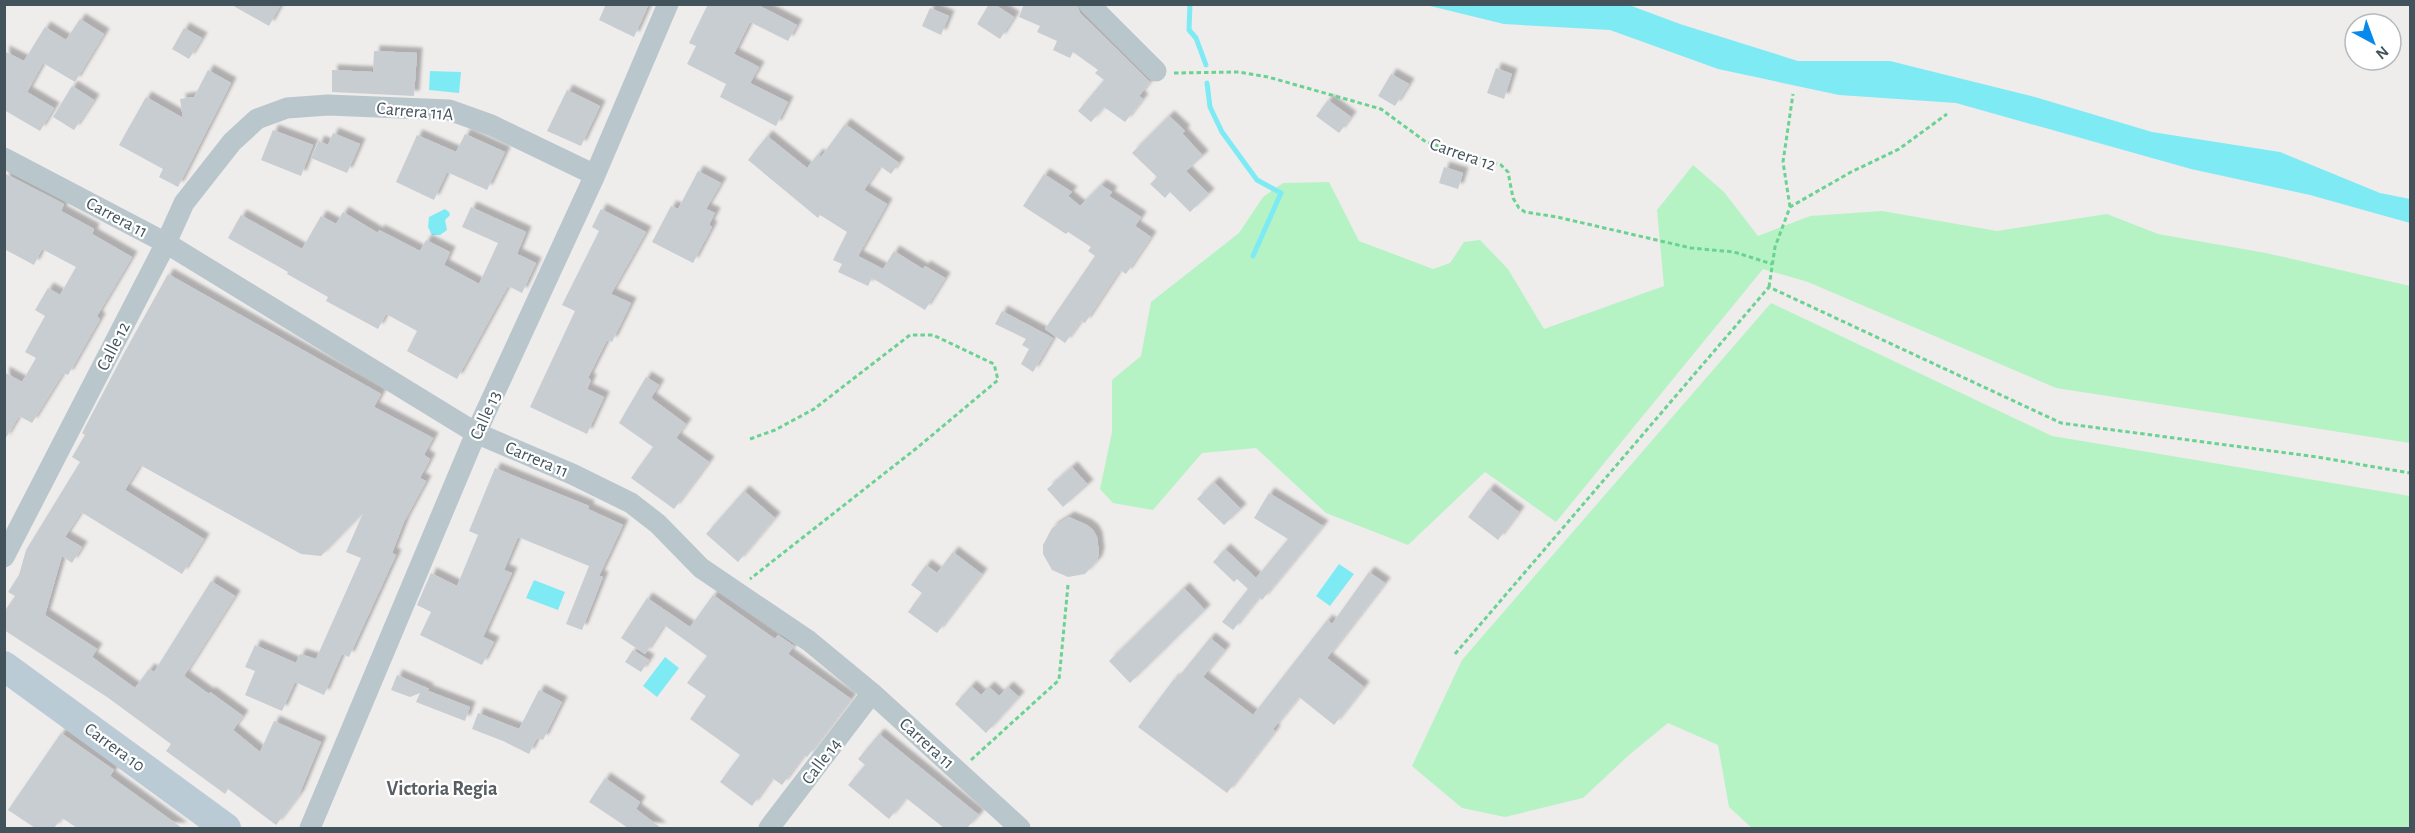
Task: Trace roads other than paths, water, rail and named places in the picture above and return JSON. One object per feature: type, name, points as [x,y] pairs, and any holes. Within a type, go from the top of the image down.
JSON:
[{"type":"main road","name":"Carrera 10","points":[[4,666],[226,828]]},
{"type":"main road","name":"Carrera 10","points":[[4,683],[201,828]]},
{"type":"street","name":"Calle 13","points":[[310,828],[476,434],[595,176],[668,4]]},
{"type":"street","points":[[1089,4],[1156,71]]},
{"type":"street","name":"Carrera 11A","points":[[232,142],[257,118],[287,108],[328,105],[449,110],[491,125],[595,176]]},
{"type":"street","name":"Calle 12","points":[[4,557],[166,243],[184,203],[232,142]]},
{"type":"street","name":"Carrera 11","points":[[4,158],[166,243],[476,434],[572,474],[631,503],[658,524],[701,568],[809,641],[872,693],[1020,828]]},
{"type":"street","name":"Calle 14","points":[[769,828],[872,693]]},
{"type":"water","points":[[1426,5],[1629,5],[1680,24],[1798,61],[1890,61],[2035,97],[2152,132],[2280,152],[2380,193],[2410,199],[2410,223],[2310,195],[2191,169],[1956,103],[1839,95],[1718,69],[1610,30],[1504,24]]},
{"type":"water","points":[[430,71],[461,72],[459,93],[429,90]]},
{"type":"water","points":[[445,209],[450,215],[445,220],[447,230],[440,235],[432,235],[428,227],[429,217]]},
{"type":"water","points":[[1339,564],[1354,574],[1330,606],[1316,596]]},
{"type":"water","points":[[534,580],[565,592],[558,610],[526,598]]},
{"type":"water","points":[[665,657],[679,668],[657,697],[643,686]]},
{"type":"waterway","points":[[1190,4],[1189,30],[1196,38],[1206,65]]},
{"type":"waterway","points":[[1207,83],[1210,107],[1222,132],[1257,180],[1281,193],[1253,256]]},
{"type":"district","name":"Victoria Regia","points":[[442,788]]}]
